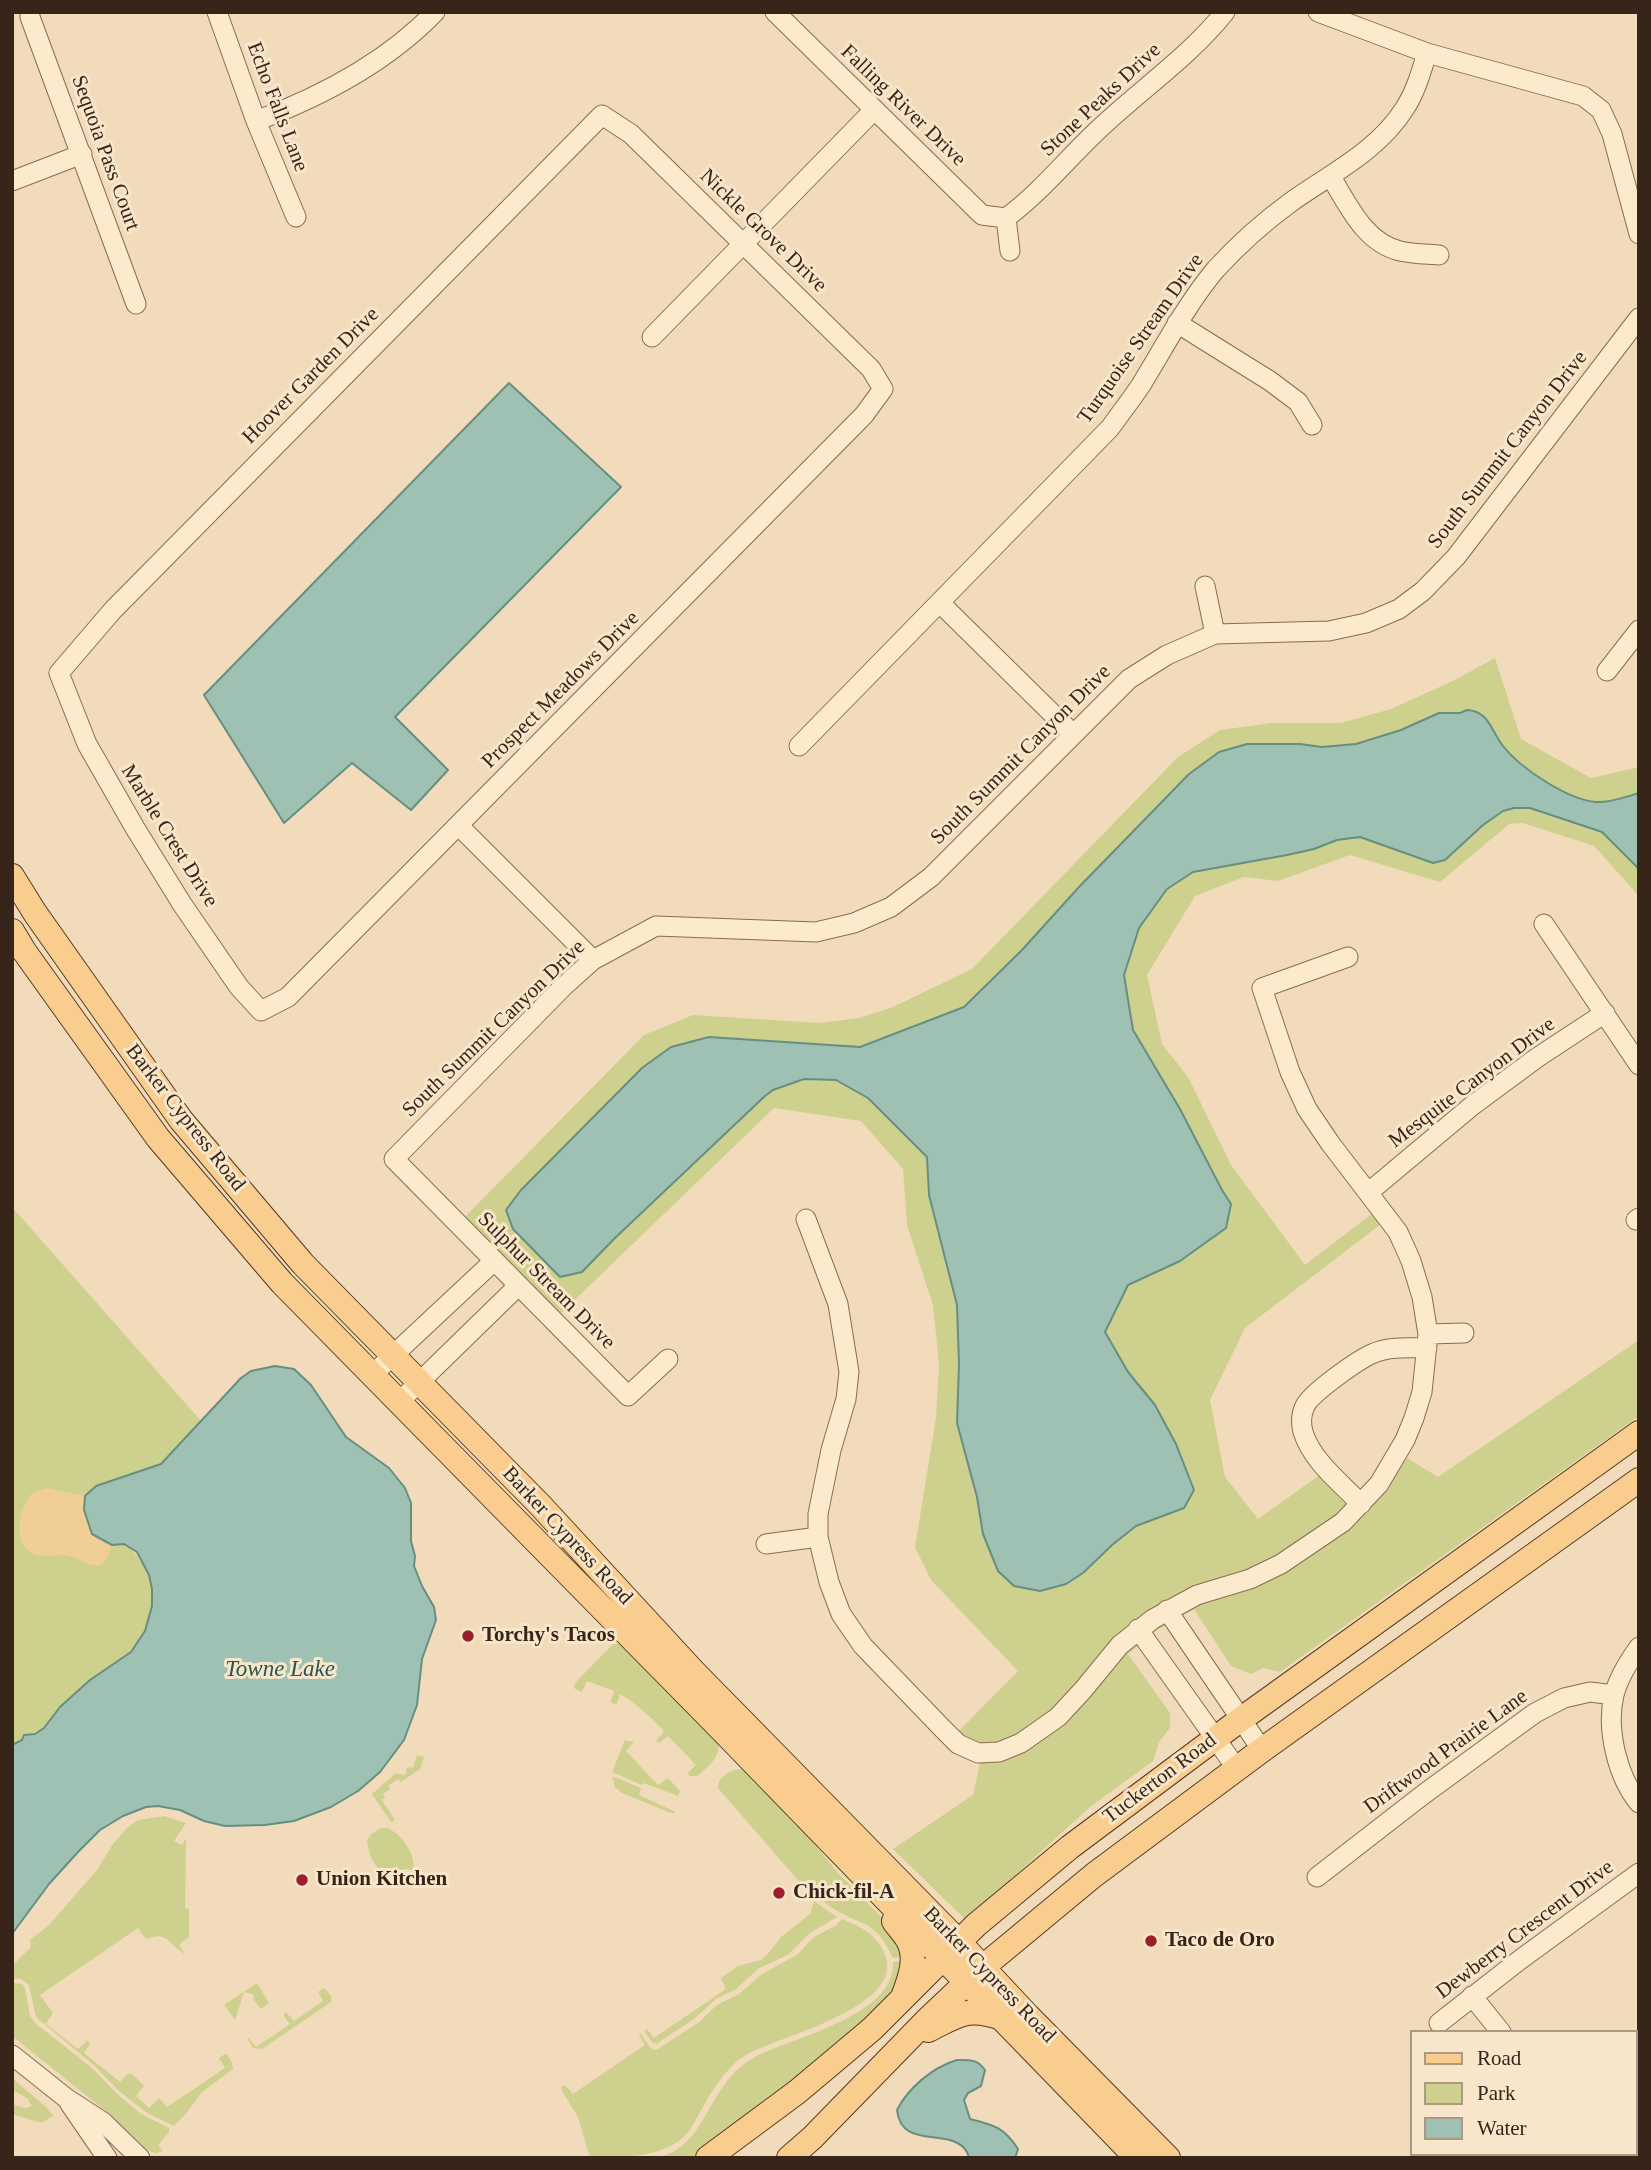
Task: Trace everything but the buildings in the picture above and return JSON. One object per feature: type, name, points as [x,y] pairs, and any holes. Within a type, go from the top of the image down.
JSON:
[{"type":"main road","name":"Barker Cypress Road","points":[[12,876],[35,913],[181,1120],[303,1264],[540,1505],[975,1975],[1028,2017],[1168,2158]]},
{"type":"main road","points":[[12,924],[35,913]]},
{"type":"main road","name":"Barker Cypress Road","points":[[12,931],[158,1138],[282,1283],[872,1884],[952,1950]]},
{"type":"main road","name":"Tuckerton Road","points":[[708,2158],[797,2092],[872,2029],[976,1925],[1070,1847],[1215,1738],[1639,1433]]},
{"type":"main road","name":"Tuckerton Road","points":[[789,2158],[975,1975],[1094,1875],[1262,1750],[1639,1480]]},
{"type":"main road","points":[[619,1625],[630,1620],[678,1669],[721,1699]]},
{"type":"main road","points":[[872,1884],[911,1947],[913,1961],[902,2001]]},
{"type":"main road","name":"Barker Cypress Road","points":[[975,1975],[1002,2018],[1137,2158]]},
{"type":"main road","points":[[911,2038],[970,2011],[985,2012],[1002,2018]]},
{"type":"street","name":"Echo Falls Lane","points":[[217,12],[256,121],[296,217]]},
{"type":"street","points":[[256,121],[337,84],[390,51],[435,12]]},
{"type":"street","name":"Falling River Drive","points":[[775,12],[982,215],[1006,218]]},
{"type":"street","name":"Stone Peaks Drive","points":[[1006,218],[1028,201],[1098,130],[1183,56],[1213,27],[1224,12]]},
{"type":"street","points":[[1318,12],[1427,53],[1583,96],[1601,110],[1612,134],[1634,200],[1639,234]]},
{"type":"street","name":"Sequoia Pass Court","points":[[28,18],[82,154],[136,304]]},
{"type":"street","name":"Turquoise Stream Drive","points":[[799,746],[1110,428],[1140,386],[1177,323],[1216,269],[1253,233],[1291,202],[1331,177],[1385,133],[1405,108],[1417,85],[1427,53]]},
{"type":"street","points":[[652,337],[874,110]]},
{"type":"street","name":"Nickle Grove Drive","points":[[602,115],[631,134],[871,369],[883,389]]},
{"type":"street","name":"Hoover Garden Drive","points":[[59,673],[113,610],[602,115]]},
{"type":"street","points":[[12,181],[82,154]]},
{"type":"street","points":[[1331,177],[1357,220],[1376,240],[1399,251],[1439,255]]},
{"type":"street","points":[[1006,218],[1010,251]]},
{"type":"street","name":"South Summit Canyon Drive","points":[[394,1159],[593,960],[656,926],[817,932],[854,923],[891,907],[931,877],[1129,679],[1167,655],[1215,634],[1329,631],[1366,624],[1399,609],[1423,591],[1456,557],[1639,318]]},
{"type":"street","points":[[1177,323],[1270,381],[1298,402],[1312,425]]},
{"type":"street","name":"Prospect Meadows Drive","points":[[261,1011],[288,997],[459,826],[864,415],[883,389]]},
{"type":"street","points":[[1205,586],[1215,634]]},
{"type":"street","points":[[940,603],[1073,734]]},
{"type":"street","points":[[1607,671],[1639,630]]},
{"type":"street","name":"Marble Crest Drive","points":[[59,673],[87,744],[135,828],[239,988],[261,1011]]},
{"type":"street","points":[[459,826],[593,960]]},
{"type":"street","points":[[1544,924],[1639,1065]]},
{"type":"street","points":[[806,1219],[838,1304],[849,1372],[846,1399],[824,1476],[818,1514],[818,1537],[829,1581],[841,1614],[863,1646],[958,1744],[978,1753],[999,1752],[1021,1743],[1058,1717],[1120,1644],[1153,1619],[1197,1595],[1250,1578],[1281,1564],[1343,1522],[1379,1484],[1405,1440],[1422,1392],[1428,1341],[1422,1297],[1411,1261],[1398,1231],[1307,1109],[1290,1072],[1262,988],[1348,957]]},
{"type":"street","name":"Mesquite Canyon Drive","points":[[1369,1192],[1473,1105],[1538,1057],[1605,1013]]},
{"type":"street","name":"Sulphur Stream Drive","points":[[394,1159],[628,1396],[668,1359]]},
{"type":"street","points":[[372,1375],[494,1261]]},
{"type":"street","points":[[399,1402],[518,1286]]},
{"type":"street","points":[[1361,1504],[1314,1453],[1303,1432],[1302,1414],[1310,1398],[1361,1360],[1388,1349],[1464,1333]]},
{"type":"street","points":[[766,1544],[818,1537]]},
{"type":"street","points":[[1153,1619],[1195,1652],[1262,1750]]},
{"type":"street","points":[[1153,1619],[1168,1670],[1237,1769]]},
{"type":"street","points":[[1639,1647],[1625,1669],[1614,1695],[1612,1734],[1619,1767],[1639,1803]]},
{"type":"street","points":[[1168,1670],[1195,1652]]},
{"type":"street","points":[[1191,1703],[1217,1686]]},
{"type":"street","name":"Driftwood Prairie Lane","points":[[1317,1877],[1413,1802],[1535,1713],[1564,1698],[1590,1692],[1614,1695]]},
{"type":"street","name":"Dewberry Crescent Drive","points":[[1439,2023],[1639,1873]]},
{"type":"street","points":[[1472,1996],[1499,2030]]},
{"type":"street","points":[[12,2055],[66,2098],[103,2122],[141,2158]]},
{"type":"street","points":[[66,2098],[107,2158]]},
{"type":"green space","points":[[1495,658],[1521,739],[1591,778],[1639,767],[1639,896],[1594,846],[1523,823],[1509,824],[1440,882],[1350,855],[1278,881],[1244,877],[1195,896],[1147,975],[1162,1044],[1188,1077],[1231,1165],[1305,1265],[1373,1213],[1381,1224],[1245,1328],[1210,1400],[1225,1477],[1258,1519],[1324,1472],[1360,1518],[1381,1495],[1407,1458],[1438,1477],[1639,1340],[1639,1416],[1280,1672],[1263,1668],[1251,1674],[1231,1666],[1194,1609],[1159,1629],[1128,1654],[1170,1713],[1170,1728],[1159,1742],[1153,1761],[1090,1807],[966,1920],[893,1849],[973,1795],[984,1745],[967,1739],[959,1731],[1018,1671],[931,1580],[915,1547],[936,1418],[939,1364],[933,1305],[907,1225],[903,1169],[861,1121],[774,1108],[558,1316],[464,1218],[644,1035],[693,1015],[820,1023],[859,1018],[893,1007],[972,969],[1178,757],[1220,730],[1272,723],[1341,723],[1391,709],[1453,681]]},
{"type":"green space","points":[[12,1207],[201,1421],[161,1464],[141,1472],[124,1544],[136,1554],[150,1581],[151,1612],[139,1641],[129,1653],[94,1677],[61,1706],[46,1725],[38,1731],[24,1735],[22,1740],[12,1745]]},
{"type":"green space","points":[[613,1644],[622,1644],[717,1737],[717,1755],[698,1776],[689,1776],[688,1773],[696,1765],[668,1736],[659,1743],[656,1741],[664,1731],[632,1702],[620,1694],[617,1703],[613,1704],[611,1701],[614,1691],[587,1681],[582,1692],[575,1689],[577,1681]]},
{"type":"green space","points":[[625,1740],[634,1742],[626,1751],[658,1785],[668,1778],[680,1791],[678,1796],[612,1772]]},
{"type":"green space","points":[[417,1755],[424,1757],[420,1769],[401,1782],[398,1779],[388,1786],[390,1789],[383,1794],[385,1797],[382,1800],[395,1820],[391,1822],[372,1794],[396,1773],[405,1775],[407,1767],[413,1768]]},
{"type":"green space","points":[[740,1769],[745,1770],[789,1812],[838,1873],[895,1931],[906,1957],[893,1958],[877,1932],[835,1910],[812,1892],[809,1893],[718,1788],[725,1775]]},
{"type":"green space","points":[[612,1776],[641,1788],[639,1795],[676,1812],[671,1813],[622,1793],[615,1787]]},
{"type":"green space","points":[[164,1816],[186,1823],[174,1841],[182,1845],[186,1838],[185,1908],[189,1909],[189,1937],[179,1945],[185,1954],[164,1937],[146,1939],[138,1928],[40,1995],[53,2013],[46,2024],[78,2049],[88,2040],[90,2044],[84,2053],[120,2082],[128,2074],[132,2074],[144,2086],[136,2096],[149,2108],[159,2098],[167,2107],[225,2068],[219,2058],[227,2054],[233,2069],[202,2092],[174,2126],[147,2113],[119,2091],[95,2066],[36,2017],[29,1985],[21,1979],[12,1979],[12,1966],[31,1947],[30,1940],[49,1925],[97,1870],[127,1828],[138,1820]]},
{"type":"green space","points":[[381,1828],[388,1828],[404,1841],[413,1858],[414,1872],[409,1869],[398,1870],[394,1881],[379,1870],[372,1859],[367,1841],[371,1834]]},
{"type":"green space","points":[[814,1901],[837,1917],[810,1933],[789,1954],[758,1969],[735,1990],[717,1998],[694,2019],[656,2044],[652,2042],[644,2031],[647,2029],[654,2038],[726,1989],[721,1978],[738,1966],[761,1960],[781,1937],[810,1914]]},
{"type":"green space","points":[[842,1919],[868,1932],[882,1948],[886,1973],[876,1990],[858,2005],[835,2018],[741,2058],[716,2085],[689,2131],[669,2147],[643,2155],[590,2158],[578,2117],[561,2089],[562,2086],[565,2085],[573,2094],[645,2045],[640,2033],[650,2047],[658,2049],[699,2022],[717,2005],[739,1994],[762,1974],[797,1955],[814,1937],[835,1926]]},
{"type":"green space","points":[[907,1960],[899,1987],[837,2046],[716,2140],[691,2158],[651,2158],[673,2152],[687,2141],[720,2091],[741,2066],[772,2049],[860,2011],[878,1997],[889,1981],[893,1962]]},
{"type":"green space","points":[[12,1983],[22,1984],[25,1988],[30,2016],[35,2023],[92,2068],[141,2114],[169,2128],[169,2132],[158,2145],[163,2151],[147,2151],[107,2112],[12,2036]]},
{"type":"green space","points":[[257,1983],[269,2003],[261,2009],[253,1999],[254,1995],[244,1992],[235,2020],[224,2005]]},
{"type":"green space","points":[[324,1988],[331,1996],[331,2002],[262,2049],[253,2048],[247,2038],[256,2047],[290,2024],[283,2015],[286,2012],[294,2021],[323,2001],[318,1992]]},
{"type":"green space","points":[[12,2078],[53,2116],[41,2123],[12,2114],[12,2104],[25,2108],[32,2106],[27,2098],[12,2090]]},
{"type":"sand","points":[[47,1488],[85,1496],[84,1510],[92,1534],[112,1545],[103,1564],[92,1565],[66,1555],[36,1555],[28,1550],[20,1535],[23,1508],[32,1493]]},
{"type":"water","points":[[509,383],[621,487],[395,717],[448,770],[411,810],[352,763],[284,823],[204,695]]},
{"type":"water","points":[[1467,710],[1485,718],[1499,740],[1521,764],[1545,782],[1572,796],[1596,802],[1612,801],[1639,793],[1639,869],[1602,832],[1530,808],[1514,808],[1503,811],[1483,825],[1445,860],[1433,863],[1360,837],[1337,840],[1287,855],[1193,872],[1167,889],[1139,928],[1124,975],[1133,1030],[1180,1109],[1231,1204],[1226,1228],[1180,1261],[1128,1285],[1105,1332],[1128,1372],[1155,1405],[1176,1444],[1194,1490],[1184,1508],[1136,1526],[1083,1573],[1066,1584],[1040,1591],[1014,1586],[998,1571],[983,1534],[977,1497],[957,1423],[957,1305],[929,1195],[927,1157],[868,1098],[836,1080],[804,1079],[773,1090],[582,1272],[560,1277],[513,1229],[506,1210],[521,1190],[642,1068],[671,1047],[709,1037],[860,1047],[964,1007],[1022,950],[1189,774],[1219,752],[1247,744],[1300,744],[1322,747],[1356,744],[1401,730],[1439,713],[1460,713]]},
{"type":"water","name":"Towne Lake","points":[[275,1366],[294,1369],[311,1385],[346,1437],[389,1468],[405,1488],[411,1503],[414,1566],[434,1607],[436,1620],[422,1659],[417,1705],[404,1740],[380,1772],[358,1791],[331,1807],[294,1821],[225,1826],[204,1821],[180,1810],[158,1806],[146,1807],[123,1816],[100,1830],[78,1852],[49,1884],[12,1934],[12,1745],[22,1740],[24,1735],[35,1734],[44,1728],[60,1707],[90,1680],[131,1652],[145,1631],[152,1606],[149,1575],[137,1552],[124,1544],[112,1545],[92,1534],[84,1510],[85,1496],[96,1486],[161,1464],[241,1378],[251,1371]]},
{"type":"water","points":[[957,2060],[976,2062],[985,2070],[981,2086],[968,2093],[964,2100],[970,2119],[1003,2131],[1018,2149],[1015,2158],[969,2158],[965,2149],[956,2142],[915,2134],[906,2130],[900,2122],[897,2110],[914,2086],[930,2073]]},
{"type":"place","name":"Torchy's Tacos","points":[[468,1636]]},
{"type":"place","name":"Union Kitchen","points":[[302,1880]]},
{"type":"place","name":"Chick-fil-A","points":[[779,1893]]},
{"type":"place","name":"Taco de Oro","points":[[1151,1941]]}]
